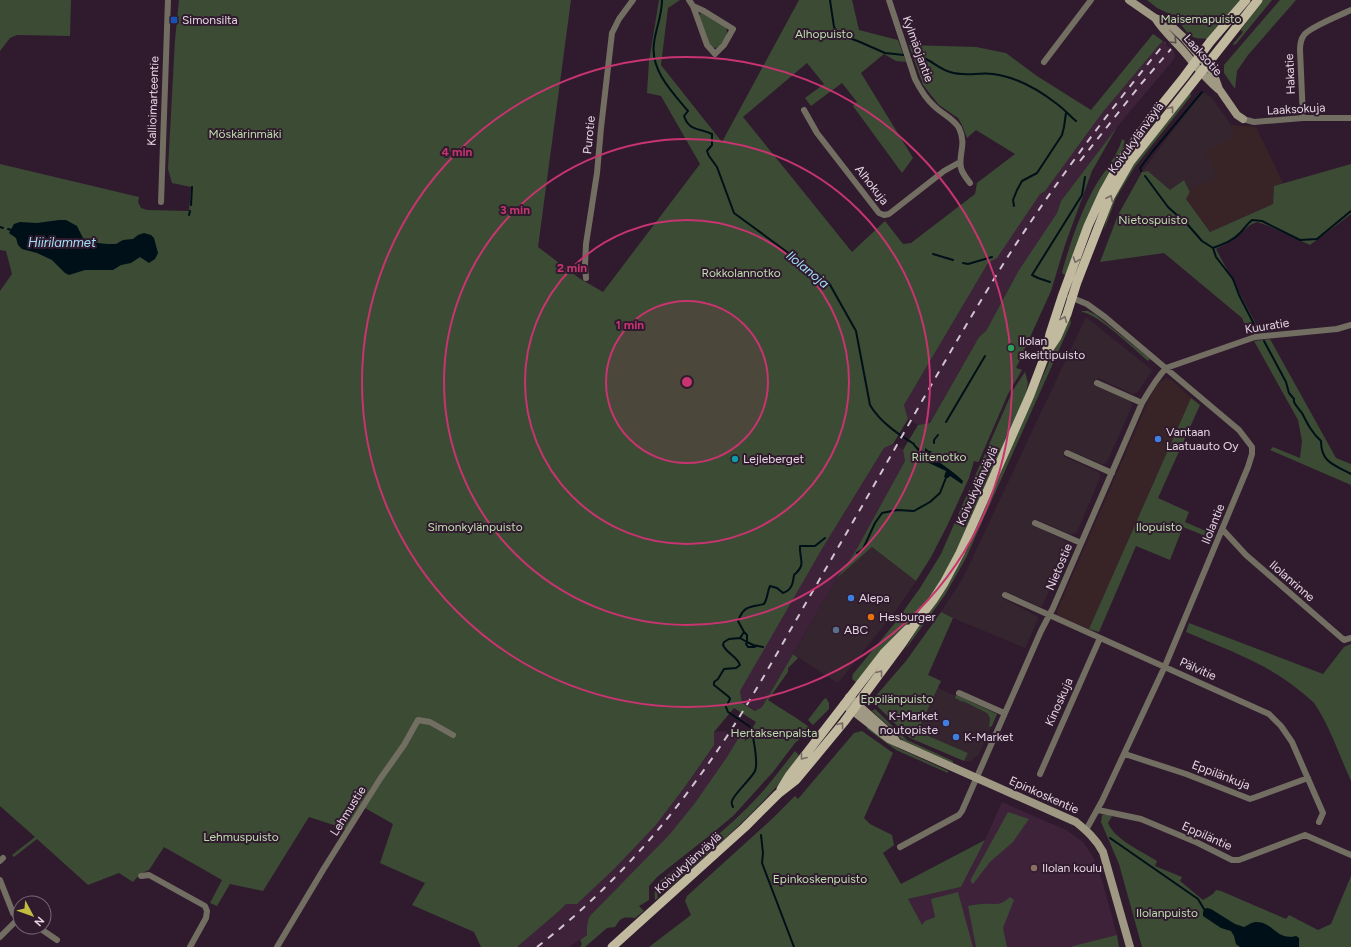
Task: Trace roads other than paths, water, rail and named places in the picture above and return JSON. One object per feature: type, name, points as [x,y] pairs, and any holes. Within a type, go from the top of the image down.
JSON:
[{"type":"main road","name":"Koivukylänväylä","points":[[612,947],[745,827],[778,794],[796,780],[855,708],[944,583],[960,553],[1027,402],[1046,353],[1050,334],[1063,294],[1088,226],[1103,193],[1123,157],[1151,118],[1246,0]]},
{"type":"main road","name":"Koivukylänväylä","points":[[1046,353],[1057,337],[1110,197],[1130,162],[1258,0]]},
{"type":"main road","name":"Koivukylänväylä","points":[[778,794],[789,776],[884,653],[917,621]]},
{"type":"street","name":"Kallioimarteentie","points":[[161,202],[168,0]]},
{"type":"street","name":"Purotie","points":[[586,278],[586,244],[597,173],[612,33],[619,19],[632,0]]},
{"type":"street","name":"Kylmäojantie","points":[[890,0],[915,78],[920,89],[928,100],[954,121],[959,128],[963,148],[960,162],[961,169],[970,184]]},
{"type":"street","points":[[1044,62],[1091,0]]},
{"type":"street","name":"Laaksotie","points":[[1129,0],[1155,18],[1167,22],[1200,56],[1203,68]]},
{"type":"street","points":[[691,3],[733,29],[724,45],[715,54],[707,45],[691,3]]},
{"type":"street","name":"Hakatie","points":[[1303,118],[1300,50],[1304,34],[1351,10]]},
{"type":"street","name":"Laaksotie","points":[[1155,18],[1161,28],[1194,64],[1214,75],[1219,90],[1238,115],[1243,119]]},
{"type":"street","name":"Alhokuja","points":[[804,110],[817,133],[879,214],[889,214],[944,172],[960,162]]},
{"type":"street","name":"Laaksokuja","points":[[1243,119],[1254,122],[1303,118],[1351,118]]},
{"type":"street","name":"Ilolantie","points":[[1063,294],[1095,308],[1239,430],[1252,447],[1252,454],[1248,467],[1166,666],[1098,810],[1086,830]]},
{"type":"street","name":"Kuuratie","points":[[1166,368],[1255,336],[1337,329],[1351,325]]},
{"type":"street","name":"Nietostie","points":[[900,847],[959,815],[962,811],[1142,403],[1154,381],[1166,368]]},
{"type":"street","points":[[1097,383],[1142,403]]},
{"type":"street","points":[[1067,453],[1112,473]]},
{"type":"street","points":[[1035,523],[1081,543]]},
{"type":"street","name":"Ilolanrinne","points":[[1223,530],[1246,555],[1344,640],[1351,638]]},
{"type":"street","name":"Pälvitie","points":[[1005,595],[1049,616],[1166,666],[1269,714],[1281,726],[1292,742],[1323,813],[1319,822]]},
{"type":"street","name":"Kinoskuja","points":[[1040,774],[1100,638]]},
{"type":"street","points":[[959,693],[1004,713]]},
{"type":"street","name":"Epinkoskentie","points":[[846,701],[892,735],[897,742],[1076,822],[1086,830],[1097,841],[1103,852],[1130,947]]},
{"type":"street","name":"Lehmustie","points":[[277,947],[320,875],[380,779],[404,745],[418,720],[430,722],[453,735]]},
{"type":"street","name":"Eppilänkuja","points":[[1125,754],[1186,774],[1250,799],[1308,778]]},
{"type":"street","name":"Eppiläntie","points":[[1098,810],[1141,819],[1198,843],[1232,860],[1239,860],[1305,835],[1351,855]]},
{"type":"street","points":[[141,876],[149,875],[205,906],[207,910],[206,918],[190,947]]},
{"type":"street","points":[[0,880],[12,910]]},
{"type":"street","points":[[0,937],[12,925]]},
{"type":"street","points":[[50,935],[57,940]]},
{"type":"water","name":"Hiirilammet","points":[[66,220],[77,226],[83,238],[98,243],[116,244],[123,240],[133,239],[144,233],[151,235],[154,238],[158,253],[155,259],[149,263],[140,257],[131,263],[121,265],[113,270],[85,270],[69,275],[52,260],[37,253],[22,249],[18,245],[16,238],[9,233],[14,224],[20,222],[37,223]]},
{"type":"water","points":[[913,443],[923,452],[925,452],[925,448],[932,451],[928,455],[959,477],[963,481],[962,484],[950,476],[948,478],[944,477],[946,471],[927,462]]},
{"type":"water","points":[[1207,908],[1235,924],[1244,927],[1254,922],[1262,923],[1284,936],[1296,936],[1299,938],[1299,947],[1240,947],[1236,944],[1231,931],[1221,928],[1203,916],[1204,909]]},
{"type":"waterway","name":"Ilolanoja","points":[[662,0],[654,43],[655,62],[669,88],[688,111],[684,116],[686,121],[692,127],[712,134],[712,145],[707,151],[717,167],[734,213],[829,283],[856,331],[870,405],[884,422],[914,444]]},
{"type":"waterway","points":[[830,0],[834,27],[839,34],[885,53],[904,55]]},
{"type":"waterway","points":[[911,56],[926,59],[947,71],[967,74],[993,74],[1019,81],[1050,99],[1076,121]]},
{"type":"waterway","points":[[1141,171],[1140,168],[1152,152],[1202,92]]},
{"type":"waterway","points":[[1014,206],[1013,200],[1022,181],[1037,173],[1062,135],[1066,113]]},
{"type":"waterway","points":[[1145,176],[1168,207],[1188,225],[1202,241],[1213,248],[1235,238],[1252,220],[1262,221],[1300,240],[1317,239],[1351,211]]},
{"type":"waterway","points":[[1050,282],[1032,275],[1082,195],[1085,177]]},
{"type":"waterway","points":[[191,205],[192,187]]},
{"type":"waterway","points":[[189,215],[190,211]]},
{"type":"waterway","points":[[1213,248],[1216,257],[1233,279],[1239,295],[1254,324]]},
{"type":"waterway","points":[[933,254],[953,260]]},
{"type":"waterway","points":[[963,263],[968,264],[992,257]]},
{"type":"waterway","points":[[1264,341],[1286,382],[1289,393],[1294,399],[1294,402],[1312,431],[1321,441],[1323,454],[1326,459],[1351,474]]},
{"type":"waterway","points":[[946,422],[985,356]]},
{"type":"waterway","points":[[934,443],[934,440],[938,435]]},
{"type":"waterway","name":"Ilolanoja","points":[[857,553],[863,549],[875,523],[882,513],[897,510],[914,511],[930,502],[940,493],[947,475]]},
{"type":"waterway","points":[[975,490],[979,493]]},
{"type":"waterway","name":"Ilolanoja","points":[[728,703],[730,699],[729,697],[714,685],[714,682],[718,679],[724,669],[736,668],[740,665],[737,659],[727,651],[723,645],[724,642],[729,639],[740,638],[744,632],[738,621],[742,612],[748,608],[764,604],[770,586],[777,588],[783,593],[790,588],[794,575],[800,568],[802,562],[800,546],[815,546],[825,538]]},
{"type":"waterway","points":[[744,632],[747,635],[747,642],[763,647]]},
{"type":"waterway","points":[[740,638],[747,642],[746,644],[748,647],[756,646]]},
{"type":"waterway","name":"Ilolanoja","points":[[726,707],[728,712],[749,726],[752,730],[756,757],[755,771],[733,798],[733,807]]},
{"type":"waterway","name":"Ilolanoja","points":[[761,835],[763,853],[762,863],[794,947]]},
{"type":"waterway","points":[[1110,838],[1198,899],[1204,909]]},
{"type":"railway","points":[[537,947],[583,908],[646,844],[665,822],[711,760],[758,687],[947,358],[1007,258],[1044,202],[1083,148],[1165,43]]},
{"type":"railway","points":[[1080,161],[1141,84],[1171,49]]},
{"type":"place","name":"Simonsilta","points":[[174,20]]},
{"type":"place","name":"Ilolan skeittipuisto","points":[[1011,348]]},
{"type":"place","name":"Vantaan Laatuauto Oy","points":[[1158,439]]},
{"type":"place","name":"Lejleberget","points":[[735,459]]},
{"type":"place","name":"Alepa","points":[[851,598]]},
{"type":"place","name":"Hesburger","points":[[871,617]]},
{"type":"place","name":"ABC","points":[[836,630]]},
{"type":"place","name":"K-Market noutopiste","points":[[946,723]]},
{"type":"place","name":"K-Market","points":[[956,737]]},
{"type":"place","name":"Ilolan koulu","points":[[1034,868]]},
{"type":"park label","name":"Maisemapuisto","points":[[1201,19]]},
{"type":"park label","name":"Alhopuisto","points":[[824,34]]},
{"type":"park label","name":"Möskärinmäki","points":[[245,134]]},
{"type":"park label","name":"Nietospuisto","points":[[1153,220]]},
{"type":"park label","name":"Rokkolannotko","points":[[741,273]]},
{"type":"park label","name":"Riitenotko","points":[[939,457]]},
{"type":"park label","name":"Simonkylänpuisto","points":[[475,527]]},
{"type":"park label","name":"Ilopuisto","points":[[1159,527]]},
{"type":"park label","name":"Eppilänpuisto","points":[[897,699]]},
{"type":"park label","name":"Hertaksenpalsta","points":[[774,733]]},
{"type":"park label","name":"Lehmuspuisto","points":[[241,837]]},
{"type":"park label","name":"Epinkoskenpuisto","points":[[820,879]]},
{"type":"park label","name":"Ilolanpuisto","points":[[1167,913]]}]
